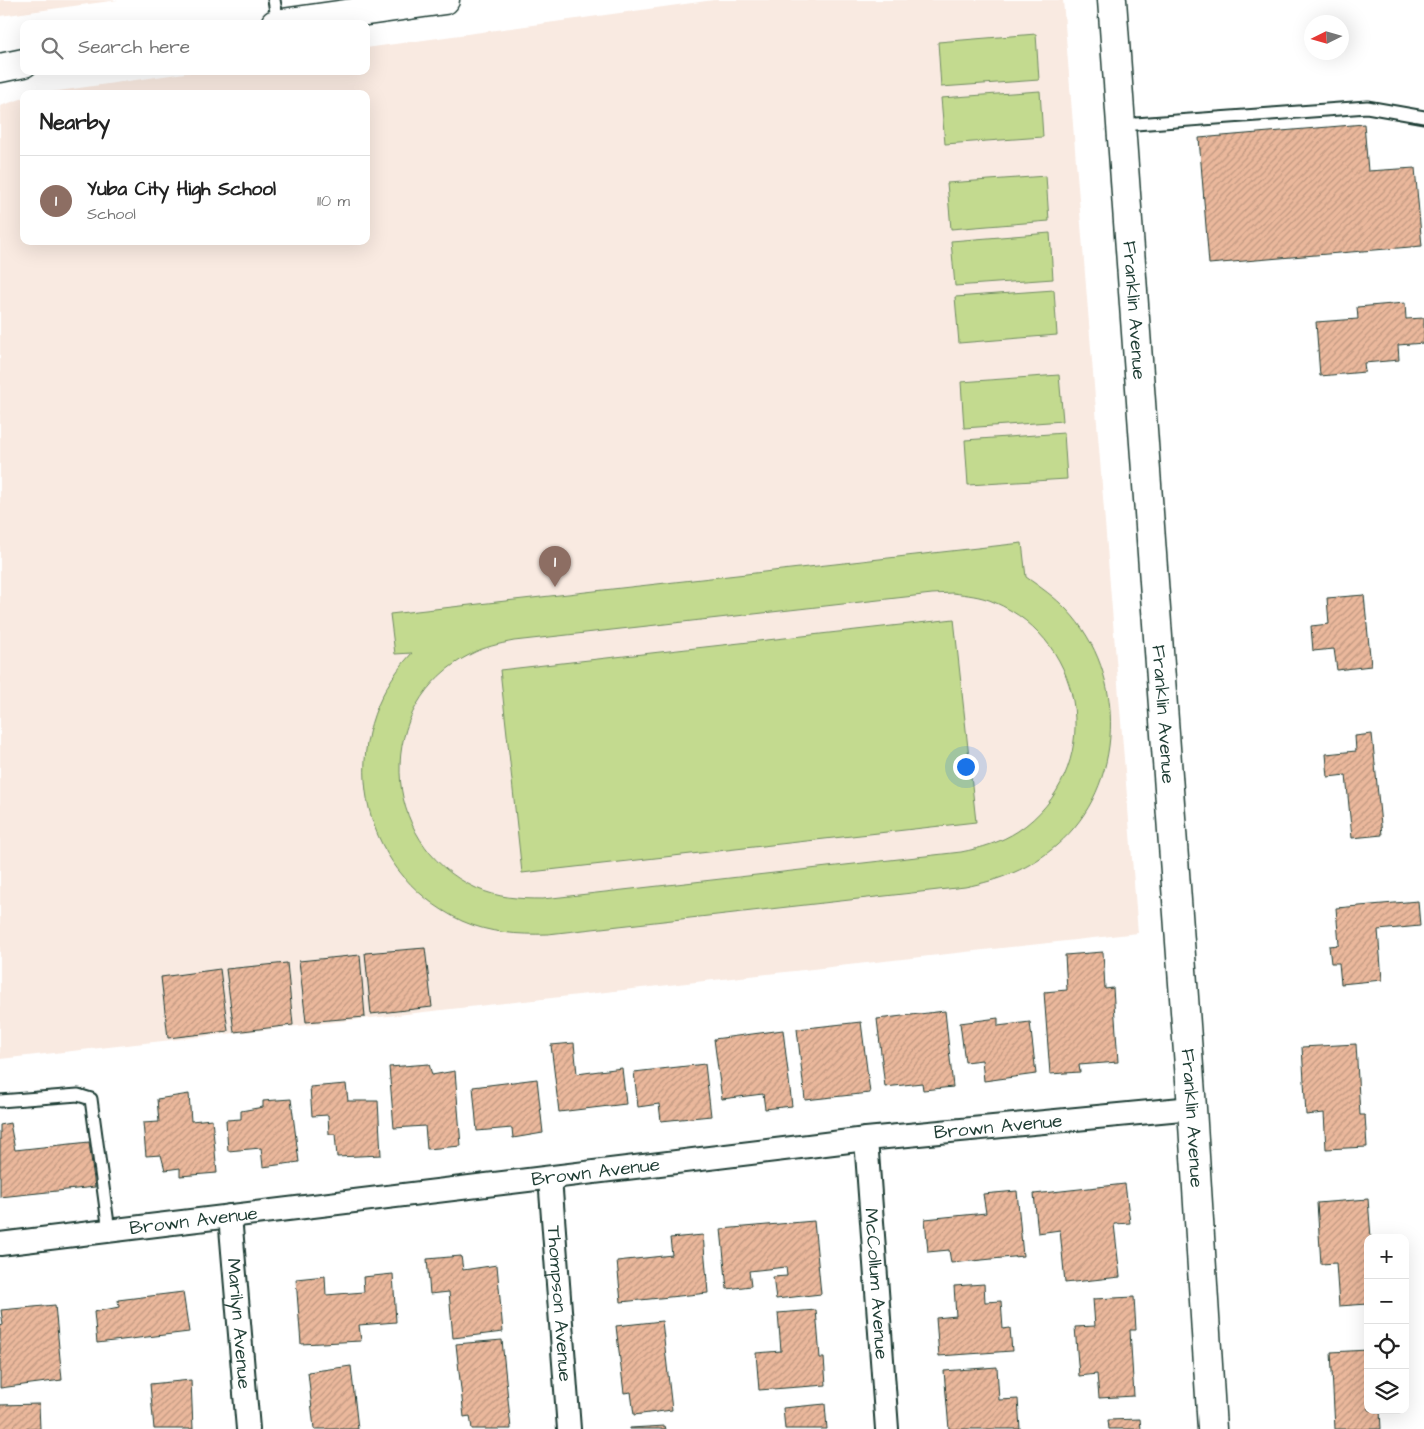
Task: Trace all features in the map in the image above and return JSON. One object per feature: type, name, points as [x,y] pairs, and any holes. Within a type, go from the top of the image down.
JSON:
[{"type":"street","points":[[305,20],[445,0]]},
{"type":"street","name":"Franklin Avenue","points":[[1112,0],[1192,1108],[1212,1429]]},
{"type":"street","points":[[0,68],[20,64]]},
{"type":"street","name":"Brown Avenue","points":[[0,1244],[866,1140],[1192,1108]]},
{"type":"street","name":"McCollum Avenue","points":[[866,1140],[887,1429]]},
{"type":"street","name":"Thompson Avenue","points":[[550,1178],[569,1429]]},
{"type":"street","name":"Marilyn Avenue","points":[[230,1216],[248,1429]]},
{"type":"lane","points":[[274,0],[276,20]]},
{"type":"lane","points":[[1122,125],[1367,107],[1424,117]]},
{"type":"lane","points":[[0,1101],[78,1095],[91,1099],[109,1231]]},
{"type":"shaded area","points":[[0,0],[118,0],[0,16]]},
{"type":"shaded area","points":[[714,0],[1063,0],[1138,933],[0,1059],[0,106],[20,99],[20,245],[370,245],[370,90],[65,90],[171,75],[370,75],[370,47]]},
{"type":"green space","points":[[1036,34],[1039,80],[941,87],[938,42]]},
{"type":"green space","points":[[1040,91],[1043,137],[945,144],[941,98]]},
{"type":"green space","points":[[1046,176],[1049,221],[951,229],[947,183]]},
{"type":"green space","points":[[1050,233],[1053,279],[955,286],[951,241]]},
{"type":"green space","points":[[1054,290],[1057,335],[959,343],[955,297]]},
{"type":"green space","points":[[1059,375],[1063,421],[964,428],[961,382]]},
{"type":"green space","points":[[1064,433],[1067,479],[968,485],[965,440]]},
{"type":"green space","points":[[1022,543],[1026,577],[1052,596],[1067,610],[1087,636],[1101,666],[1109,697],[1110,730],[1106,762],[1096,793],[1079,821],[1057,845],[1025,867],[990,881],[965,887],[548,934],[493,931],[462,921],[426,898],[398,870],[378,836],[367,800],[365,762],[371,724],[387,687],[412,653],[395,654],[390,614]],"holes":[[[953,593],[989,600],[1026,621],[1050,646],[1066,676],[1074,709],[1074,743],[1064,776],[1046,806],[1018,831],[998,841],[961,852],[543,899],[526,899],[501,896],[476,888],[444,867],[420,839],[406,807],[400,772],[404,738],[417,705],[439,676],[481,649],[514,641]]]},
{"type":"green space","points":[[954,619],[976,822],[522,873],[500,670]]},
{"type":"building","points":[[1364,124],[1368,171],[1415,168],[1422,246],[1209,264],[1199,138]]},
{"type":"building","points":[[1405,303],[1406,319],[1424,318],[1424,343],[1398,345],[1399,360],[1364,363],[1365,372],[1320,376],[1316,322],[1358,319],[1357,307]]},
{"type":"building","points":[[1364,595],[1371,666],[1337,670],[1334,649],[1313,651],[1311,626],[1329,624],[1327,598]]},
{"type":"building","points":[[1372,734],[1382,835],[1352,838],[1346,775],[1328,777],[1326,754],[1356,751],[1355,736]]},
{"type":"building","points":[[1418,901],[1420,926],[1378,930],[1382,980],[1341,984],[1339,963],[1331,963],[1329,946],[1339,945],[1336,908]]},
{"type":"building","points":[[425,948],[432,1007],[371,1014],[365,953]]},
{"type":"building","points":[[1103,952],[1105,989],[1113,988],[1118,1062],[1079,1065],[1080,1072],[1050,1074],[1044,992],[1067,990],[1065,955]]},
{"type":"building","points":[[360,955],[365,1017],[306,1022],[299,961]]},
{"type":"building","points":[[287,963],[293,1025],[234,1032],[226,969]]},
{"type":"building","points":[[220,969],[228,1031],[168,1038],[161,977]]},
{"type":"building","points":[[945,1011],[953,1087],[923,1090],[922,1083],[885,1087],[877,1019]]},
{"type":"building","points":[[998,1018],[998,1026],[1030,1022],[1036,1074],[984,1081],[982,1060],[965,1062],[960,1023]]},
{"type":"building","points":[[861,1022],[870,1093],[805,1100],[797,1029]]},
{"type":"building","points":[[783,1030],[792,1106],[765,1109],[763,1094],[722,1099],[714,1039]]},
{"type":"building","points":[[574,1043],[577,1074],[622,1068],[626,1104],[559,1112],[551,1045]]},
{"type":"building","points":[[1356,1044],[1360,1115],[1365,1115],[1367,1147],[1326,1149],[1324,1113],[1306,1115],[1302,1047]]},
{"type":"building","points":[[429,1064],[432,1075],[455,1071],[461,1146],[427,1149],[425,1126],[394,1128],[389,1067]]},
{"type":"building","points":[[705,1064],[711,1116],[661,1121],[659,1104],[638,1107],[634,1072]]},
{"type":"building","points":[[537,1079],[543,1133],[513,1138],[512,1128],[477,1131],[473,1087]]},
{"type":"building","points":[[346,1084],[348,1101],[378,1101],[381,1155],[337,1157],[335,1134],[329,1134],[328,1115],[312,1116],[310,1087]]},
{"type":"building","points":[[189,1094],[191,1121],[212,1119],[217,1173],[180,1176],[180,1168],[165,1170],[161,1155],[146,1156],[143,1123],[159,1122],[157,1099]]},
{"type":"building","points":[[291,1099],[299,1162],[263,1167],[261,1148],[228,1151],[226,1120],[241,1119],[241,1111],[263,1107],[263,1101]]},
{"type":"building","points":[[10,1123],[15,1150],[89,1142],[95,1187],[0,1197],[0,1125]]},
{"type":"building","points":[[1125,1184],[1130,1223],[1114,1224],[1120,1277],[1065,1283],[1060,1230],[1038,1233],[1034,1194]]},
{"type":"building","points":[[1017,1191],[1023,1256],[951,1263],[949,1250],[928,1252],[925,1219],[986,1213],[983,1194]]},
{"type":"building","points":[[1368,1199],[1371,1234],[1364,1234],[1364,1304],[1339,1306],[1336,1263],[1321,1264],[1317,1203]]},
{"type":"building","points":[[814,1221],[821,1294],[776,1299],[773,1277],[787,1276],[786,1267],[749,1271],[751,1286],[727,1289],[721,1229]]},
{"type":"building","points":[[703,1235],[708,1293],[621,1302],[617,1261],[672,1255],[670,1238]]},
{"type":"building","points":[[461,1256],[463,1270],[497,1265],[503,1332],[453,1338],[449,1292],[430,1294],[427,1259]]},
{"type":"building","points":[[393,1274],[396,1322],[359,1325],[361,1341],[301,1344],[296,1279],[325,1276],[326,1295],[364,1292],[363,1277]]},
{"type":"building","points":[[984,1284],[985,1302],[1001,1301],[1003,1329],[1010,1328],[1012,1351],[939,1356],[936,1318],[956,1316],[954,1286]]},
{"type":"building","points":[[183,1292],[189,1332],[97,1343],[94,1312],[119,1307],[118,1300]]},
{"type":"building","points":[[1134,1297],[1136,1330],[1130,1330],[1134,1396],[1099,1398],[1097,1374],[1079,1376],[1075,1327],[1095,1326],[1093,1299]]},
{"type":"building","points":[[55,1305],[62,1380],[0,1388],[0,1326],[3,1325],[1,1310]]},
{"type":"building","points":[[816,1310],[820,1358],[824,1358],[826,1385],[759,1390],[756,1353],[781,1351],[778,1313]]},
{"type":"building","points":[[662,1321],[672,1410],[634,1415],[631,1392],[624,1393],[616,1326]]},
{"type":"building","points":[[502,1340],[511,1429],[472,1429],[470,1416],[464,1417],[456,1344]]},
{"type":"building","points":[[1364,1350],[1364,1414],[1380,1414],[1381,1429],[1335,1429],[1331,1352]]},
{"type":"building","points":[[351,1366],[358,1429],[314,1429],[308,1372]]},
{"type":"building","points":[[997,1367],[999,1400],[1018,1399],[1020,1429],[949,1429],[944,1371]]},
{"type":"building","points":[[191,1380],[193,1429],[154,1429],[150,1384]]},
{"type":"building","points":[[39,1404],[40,1429],[0,1429],[0,1405]]},
{"type":"building","points":[[825,1404],[827,1429],[785,1429],[783,1408]]},
{"type":"building","points":[[1140,1419],[1141,1429],[1109,1429],[1108,1420]]},
{"type":"building","points":[[665,1426],[666,1429],[630,1429],[630,1428]]},
{"type":"place","name":"Yuba City High School","points":[[555,587]]}]
